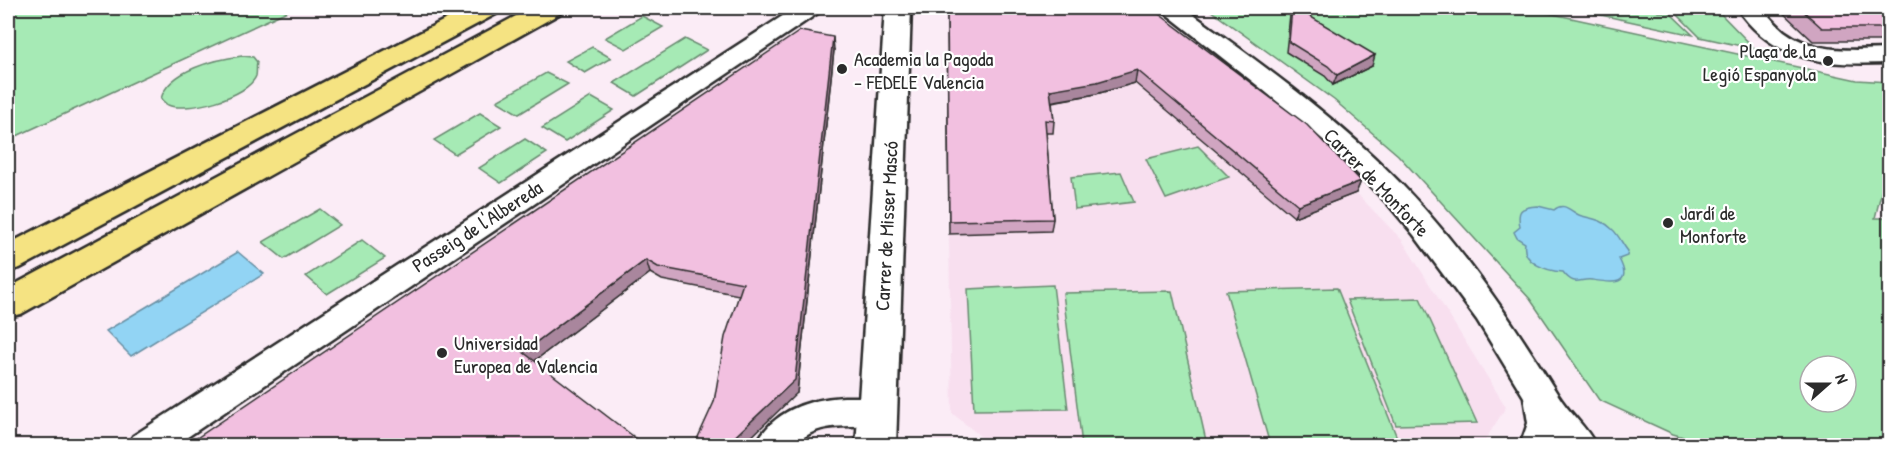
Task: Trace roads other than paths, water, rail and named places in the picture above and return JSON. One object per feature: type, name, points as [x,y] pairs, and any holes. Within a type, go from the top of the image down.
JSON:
[{"type":"main road","points":[[8,259],[487,8]]},
{"type":"main road","points":[[8,304],[550,8]]},
{"type":"street","name":"Passeig de l'Albereda","points":[[145,446],[810,8]]},
{"type":"street","name":"Carrer de Misser Mascó","points":[[876,446],[898,8]]},
{"type":"street","name":"Carrer de Monforte","points":[[1170,8],[1306,112],[1366,166],[1423,227],[1489,314],[1523,364],[1564,433],[1579,446]]},
{"type":"street","points":[[1748,8],[1776,35],[1806,50],[1841,57],[1890,56]]},
{"type":"street","points":[[1537,446],[1545,423],[1541,397]]},
{"type":"street","points":[[772,446],[794,424],[814,415],[877,411]]},
{"type":"water","points":[[1538,206],[1554,210],[1562,206],[1578,215],[1598,220],[1609,226],[1628,251],[1627,256],[1619,259],[1623,268],[1622,279],[1613,282],[1574,281],[1563,272],[1543,268],[1531,261],[1525,250],[1525,243],[1517,238],[1514,232],[1520,227],[1521,210]]},
{"type":"water","points":[[238,252],[264,274],[131,356],[106,331]]},
{"type":"place","name":"Plaça de la Legió Espanyola","points":[[1828,61]]},
{"type":"place","name":"Academia la Pagoda - FEDELE Valencia","points":[[842,69]]},
{"type":"place","name":"Jardí de Monforte","points":[[1668,223]]},
{"type":"place","name":"Universidad Europea de Valencia","points":[[442,353]]}]
